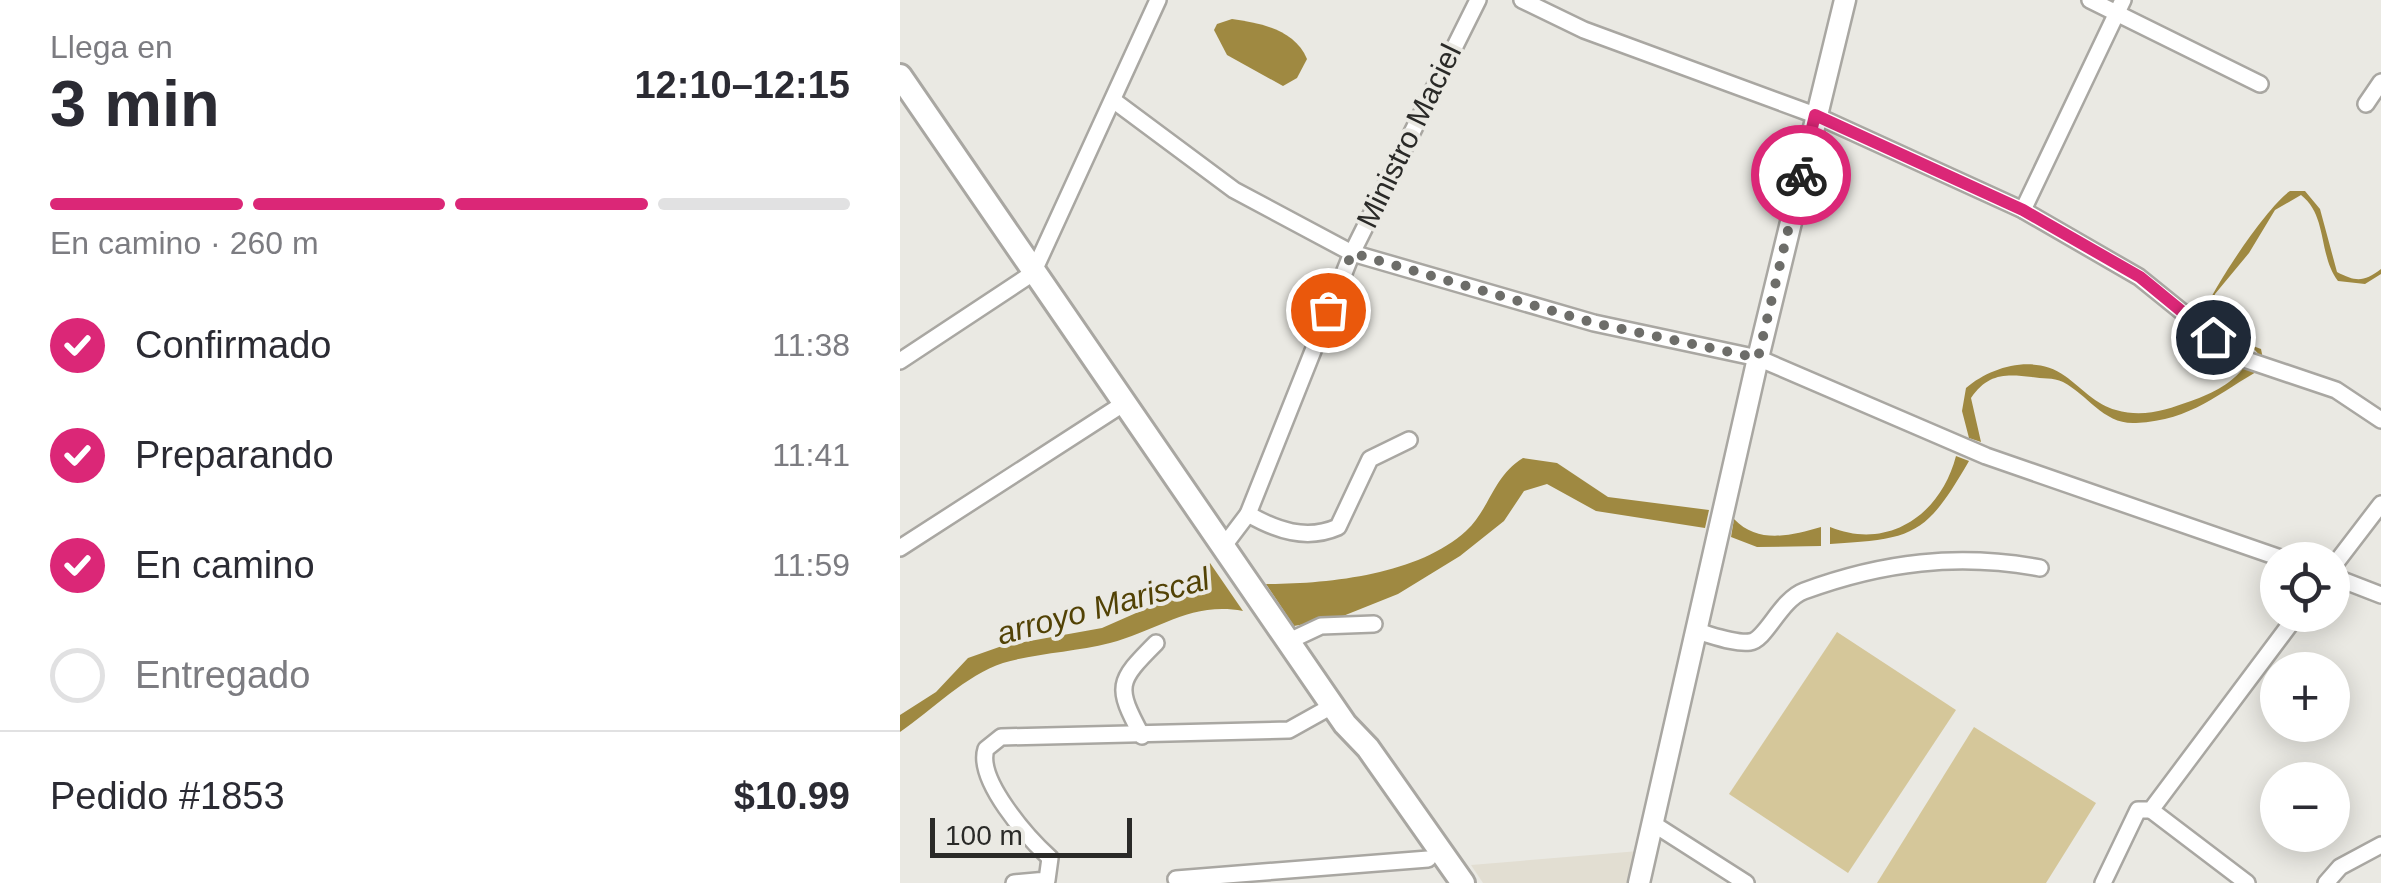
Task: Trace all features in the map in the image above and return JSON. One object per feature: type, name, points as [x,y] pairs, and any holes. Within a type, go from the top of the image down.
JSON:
[{"type":"highway","points":[[900,76],[1290,642],[1338,715],[1356,754],[1444,883]]},
{"type":"highway","points":[[1338,715],[1368,748],[1463,883]]},
{"type":"main road","points":[[1638,882],[1815,115],[1846,0]]},
{"type":"street","points":[[900,361],[1034,273],[1158,0]]},
{"type":"street","name":"Ministro Maciel","points":[[1226,550],[1248,514],[1352,253],[1478,0]]},
{"type":"street","points":[[1522,0],[1584,30],[1815,115],[2023,210],[2140,277],[2238,357],[2336,390],[2381,420]]},
{"type":"street","points":[[2090,0],[2120,6],[2260,84]]},
{"type":"street","points":[[2023,210],[2120,6]]},
{"type":"street","points":[[2366,104],[2381,82]]},
{"type":"street","points":[[1113,100],[1234,190],[1352,253],[1594,323],[1758,358],[1986,456],[2260,551]]},
{"type":"street","points":[[900,548],[1123,404]]},
{"type":"street","points":[[1248,514],[1266,524],[1307,534],[1338,527],[1370,459],[1409,440]]},
{"type":"street","points":[[2350,544],[2381,504]]},
{"type":"street","points":[[1696,632],[1756,640],[1776,611],[1802,592],[1913,564],[1985,558],[2040,568]]},
{"type":"street","points":[[2350,583],[2381,594]]},
{"type":"street","points":[[1290,642],[1321,626],[1374,624]]},
{"type":"street","points":[[2151,810],[2284,632]]},
{"type":"street","points":[[1142,736],[1121,688],[1124,676],[1156,642]]},
{"type":"street","points":[[1014,883],[1048,880],[1050,858],[1012,816],[984,762],[986,749],[1001,737],[1289,730],[1338,715]]},
{"type":"street","points":[[2104,883],[2138,810],[2151,810],[2247,883]]},
{"type":"street","points":[[1652,823],[1746,883]]},
{"type":"street","points":[[2326,883],[2340,867],[2381,845]]},
{"type":"street","points":[[1176,879],[1428,858]]},
{"type":"shaded area","points":[[1232,19],[1265,26],[1294,41],[1307,59],[1297,78],[1283,86],[1227,55],[1214,30],[1217,24]]},
{"type":"shaded area","points":[[2290,191],[2305,191],[2320,209],[2337,272],[2360,279],[2381,269],[2381,274],[2365,284],[2338,281],[2310,204],[2301,195],[2275,210],[2249,253],[2215,294],[2207,319],[2218,333],[2261,349],[2263,359],[2254,349],[2216,338],[2201,320],[2215,291],[2240,251]]},
{"type":"shaded area","points":[[2247,363],[2263,368],[2204,404],[2156,421],[2115,419],[2063,382],[2014,376],[1991,380],[1971,398],[1981,442],[1969,438],[1962,411],[1966,388],[1988,374],[2014,366],[2053,369],[2102,404],[2116,410],[2145,413],[2207,394],[2229,382]]},
{"type":"shaded area","points":[[1956,456],[1969,461],[1941,504],[1915,528],[1882,539],[1830,544],[1830,527],[1872,534],[1910,522],[1938,495]]},
{"type":"shaded area","points":[[1523,458],[1557,463],[1608,497],[1709,510],[1705,528],[1596,511],[1547,484],[1524,491],[1504,521],[1460,556],[1398,594],[1338,618],[1294,626],[1266,584],[1343,579],[1423,558],[1466,531],[1505,474]]},
{"type":"shaded area","points":[[1734,519],[1764,535],[1786,535],[1821,527],[1821,546],[1757,547],[1731,537]]},
{"type":"shaded area","points":[[1210,563],[1243,611],[1207,610],[1110,643],[1003,663],[963,684],[900,732],[900,715],[936,692],[968,658],[1002,646],[1102,628],[1202,584]]},
{"type":"shaded area","points":[[1837,632],[1956,710],[1848,873],[1729,794]]},
{"type":"shaded area","points":[[1974,727],[2096,803],[2046,883],[1877,883]]},
{"type":"shaded area","points":[[1639,851],[1628,883],[1483,883],[1471,865]]},
{"type":"way so far","points":[[1328,310],[1352,253],[1594,323],[1758,358],[1801,175]]},
{"type":"route","points":[[1801,175],[1815,115],[2023,210],[2088,251],[2140,277],[2213,337]]},
{"type":"water label","name":"arroyo Mariscal","points":[[1103,606]]}]
